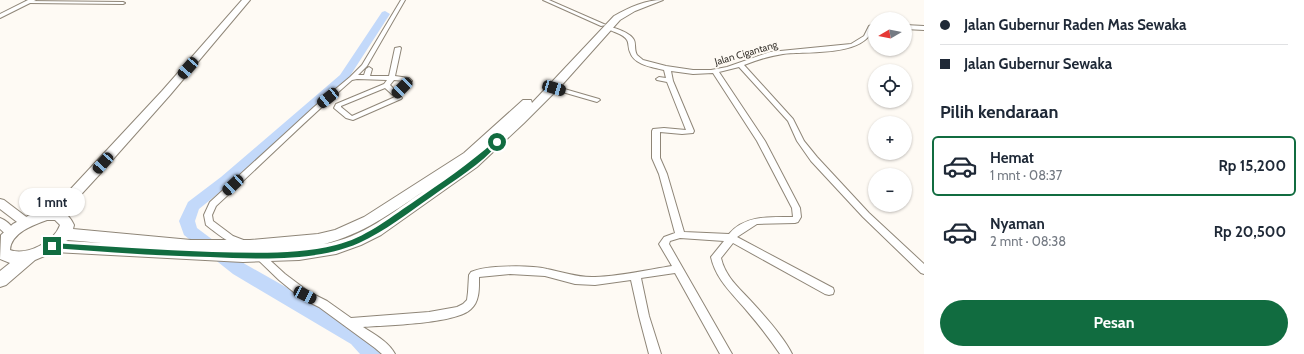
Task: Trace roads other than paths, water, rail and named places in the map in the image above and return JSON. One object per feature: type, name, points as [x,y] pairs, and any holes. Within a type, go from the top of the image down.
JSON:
[{"type":"main road","points":[[47,215],[71,197],[166,93],[246,0]]},
{"type":"main road","points":[[606,26],[610,16],[647,0]]},
{"type":"main road","points":[[251,252],[344,233],[369,222],[468,156],[563,72],[606,26],[632,9],[659,0]]},
{"type":"main road","points":[[52,246],[171,248],[299,254],[336,248],[356,241],[376,231],[473,164],[554,88],[563,72]]},
{"type":"main road","points":[[64,218],[71,197]]},
{"type":"main road","points":[[0,280],[30,256],[52,246],[64,234],[67,225],[64,218],[58,215],[47,215],[4,231],[2,254],[16,258],[30,256]]},
{"type":"main road","points":[[64,234],[171,248],[191,246],[216,250]]},
{"type":"street","points":[[389,354],[379,344],[323,304],[305,295],[251,252],[209,223],[208,215],[213,204],[273,147],[292,132],[316,108],[364,66],[403,0]]},
{"type":"street","points":[[545,0],[606,26]]},
{"type":"street","points":[[0,16],[30,1],[123,3]]},
{"type":"street","name":"Jalan Cigantang","points":[[606,26],[627,36],[631,40],[632,54],[636,59],[667,68],[692,72],[715,71],[771,54],[793,50],[850,46],[863,40],[868,34]]},
{"type":"street","points":[[912,27],[924,28]]},
{"type":"street","points":[[386,85],[399,98],[353,118],[348,117],[337,108],[338,105],[386,85],[392,78],[398,48]]},
{"type":"street","points":[[740,64],[791,120],[801,141],[814,159],[866,215],[924,270]]},
{"type":"street","points":[[667,68],[670,81],[690,131],[656,131],[656,158],[663,174],[680,235]]},
{"type":"street","points":[[367,77],[369,69]]},
{"type":"street","points":[[715,71],[761,141],[796,208],[797,217],[795,220],[756,221],[749,224],[736,232],[716,257],[719,268],[730,284],[763,323],[786,354]]},
{"type":"street","points":[[353,77],[408,80],[396,94]]},
{"type":"street","points":[[659,79],[670,81]]},
{"type":"street","points":[[554,88],[597,100]]},
{"type":"street","points":[[0,203],[25,222]]},
{"type":"street","points":[[726,354],[664,244],[667,239],[680,235],[732,238],[829,291]]},
{"type":"street","points":[[348,323],[438,316],[461,311],[468,306],[473,295],[474,275],[478,273],[510,270],[545,272],[575,280],[594,281],[678,269]]},
{"type":"street","points":[[635,275],[644,316],[655,354]]},
{"type":"waterway","points":[[372,354],[358,338],[239,269],[190,231],[187,221],[193,206],[226,180],[344,77],[385,14]]}]
